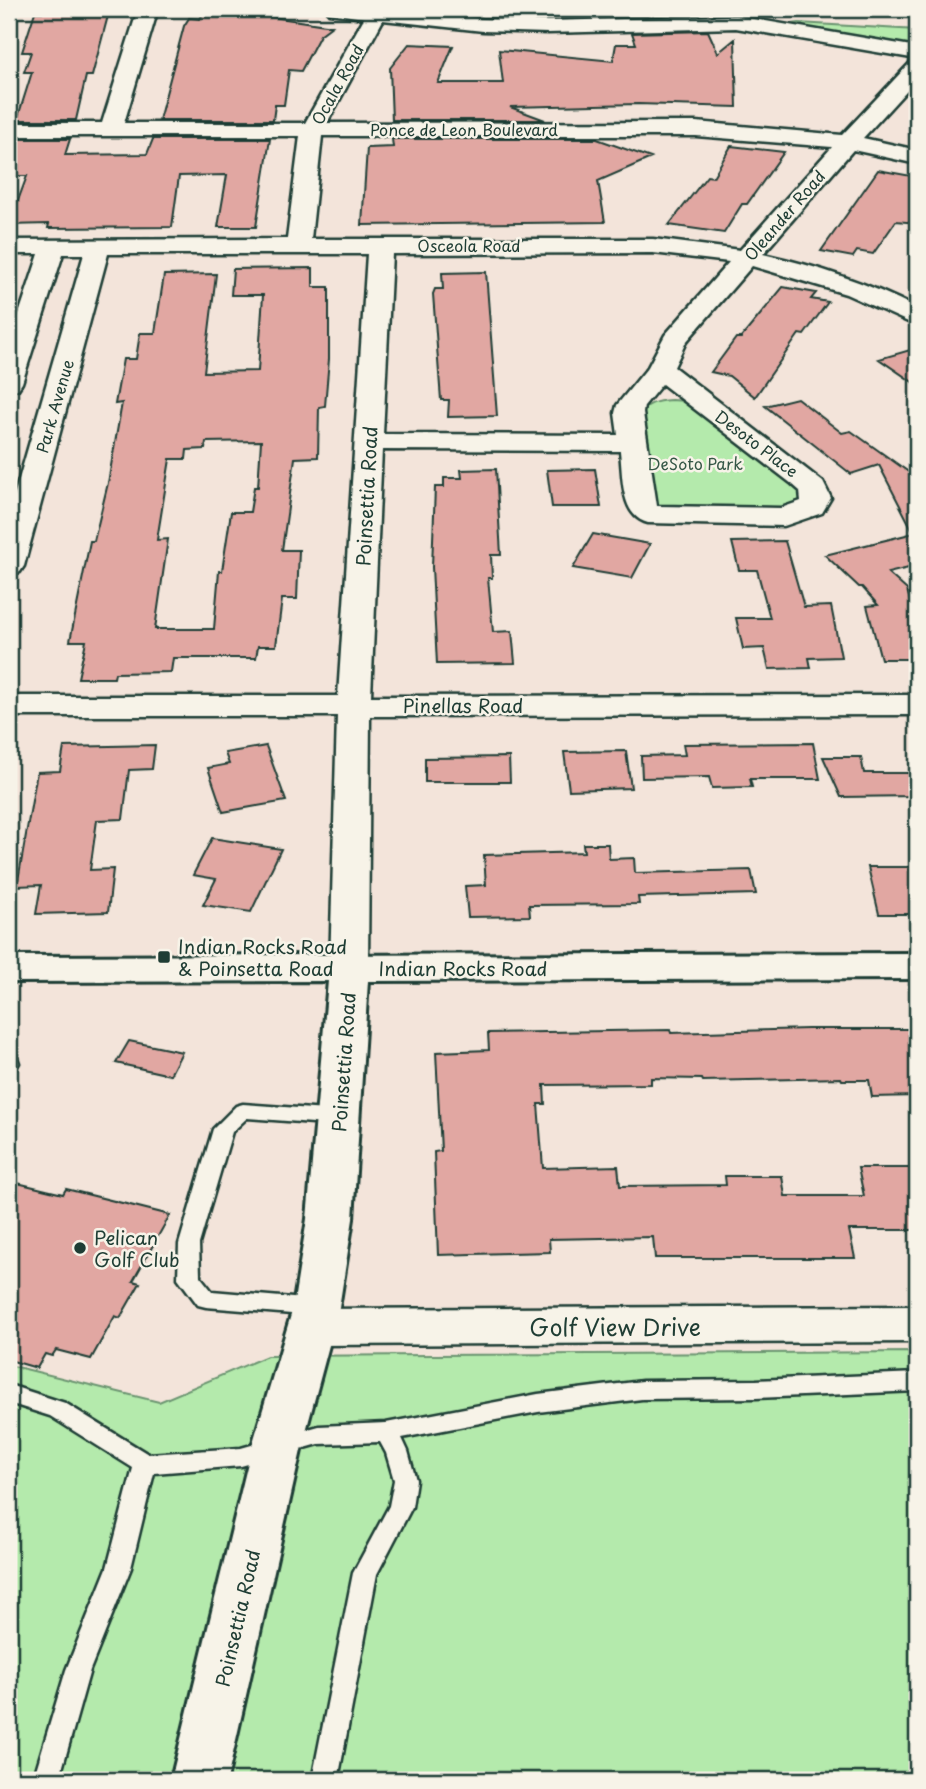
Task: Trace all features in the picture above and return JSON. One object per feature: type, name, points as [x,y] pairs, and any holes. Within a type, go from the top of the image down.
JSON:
[{"type":"street","points":[[113,124],[148,9]]},
{"type":"street","points":[[336,9],[483,25],[548,27],[847,22]]},
{"type":"street","name":"Ocala Road","points":[[298,246],[315,124],[377,12]]},
{"type":"street","points":[[736,22],[917,53]]},
{"type":"street","name":"Oleander Road","points":[[660,369],[674,340],[917,67]]},
{"type":"street","name":"Ponce de Leon Boulevard","points":[[9,119],[113,124],[696,128],[851,138],[917,146]]},
{"type":"street","name":"Ponce de Leon Boulevard","points":[[9,130],[113,124]]},
{"type":"street","name":"Ponce de Leon Boulevard","points":[[851,138],[917,157]]},
{"type":"street","name":"Poinsettia Road","points":[[199,1780],[277,1446],[314,1317],[330,1219],[340,1118],[349,968],[354,705],[380,245]]},
{"type":"street","name":"Park Avenue","points":[[9,566],[98,246]]},
{"type":"street","name":"Osceola Road","points":[[9,247],[653,246],[748,257],[812,272],[859,289],[917,318]]},
{"type":"street","points":[[9,383],[53,247]]},
{"type":"street","name":"Desoto Place","points":[[660,369],[802,478],[813,488],[817,498],[812,507],[784,517],[648,514],[642,507],[629,413],[631,405],[660,369]]},
{"type":"street","points":[[369,442],[632,443]]},
{"type":"street","name":"Pinellas Road","points":[[9,706],[917,705]]},
{"type":"street","name":"Indian Rocks Road","points":[[9,969],[917,966]]},
{"type":"street","name":"Golf View Drive","points":[[314,1317],[917,1324]]},
{"type":"lane","points":[[314,1317],[206,1299],[189,1278],[189,1244],[223,1129],[243,1111],[340,1118]]},
{"type":"lane","points":[[9,1394],[57,1409],[145,1464],[241,1457],[319,1434],[386,1432],[538,1403],[642,1390],[756,1389],[917,1382]]},
{"type":"lane","points":[[325,1780],[365,1573],[400,1507],[405,1480],[397,1451],[386,1432]]},
{"type":"lane","points":[[46,1780],[78,1670],[119,1568],[145,1464]]},
{"type":"green space","points":[[799,23],[917,30],[917,49],[785,25]]},
{"type":"green space","name":"DeSoto Park","points":[[671,400],[686,401],[808,495],[792,511],[658,508],[652,502],[638,417],[652,404]]},
{"type":"green space","points":[[917,1352],[917,1780],[9,1780],[9,1365],[159,1402],[267,1356]]},
{"type":"building","points":[[621,9],[698,9],[700,14],[625,16]]},
{"type":"building","points":[[205,10],[260,13],[259,15],[332,26],[320,35],[301,71],[289,70],[284,105],[275,105],[273,120],[159,120],[184,26],[189,18],[200,19]]},
{"type":"building","points":[[35,12],[109,12],[92,76],[86,76],[76,120],[17,120],[32,72],[24,72],[31,52],[22,52]]},
{"type":"building","points":[[708,31],[718,53],[735,39],[737,107],[638,104],[510,107],[545,120],[392,120],[390,68],[409,44],[453,46],[438,83],[503,83],[499,50],[613,61],[616,44],[636,44],[632,33]]},
{"type":"building","points":[[11,139],[70,139],[65,155],[147,154],[153,139],[270,139],[256,227],[218,227],[227,175],[179,176],[172,227],[48,228],[49,224],[9,225],[27,176],[9,176]]},
{"type":"building","points":[[392,139],[597,139],[651,158],[598,181],[605,222],[362,225],[367,148],[393,147]]},
{"type":"building","points":[[731,146],[784,152],[747,204],[742,204],[724,233],[669,225],[707,176],[713,177]]},
{"type":"building","points":[[878,170],[917,177],[917,223],[896,221],[873,254],[857,251],[853,257],[821,251]]},
{"type":"building","points":[[313,268],[313,287],[329,287],[329,359],[325,406],[319,407],[318,457],[295,458],[282,550],[299,550],[297,599],[282,599],[276,646],[258,646],[256,658],[173,658],[171,672],[115,673],[114,678],[78,678],[86,641],[70,641],[90,541],[94,541],[108,483],[122,403],[115,404],[123,359],[136,359],[140,333],[155,333],[164,275],[216,274],[204,372],[258,371],[263,295],[231,295],[233,269]],"holes":[[[261,441],[258,487],[254,487],[250,512],[231,512],[222,571],[219,571],[214,629],[155,629],[168,539],[157,540],[170,459],[186,459],[187,450],[205,449],[206,442]]]},
{"type":"building","points":[[486,272],[497,416],[448,417],[449,400],[441,400],[433,294],[435,289],[443,289],[442,273]]},
{"type":"building","points":[[783,287],[816,293],[811,299],[828,302],[804,335],[799,334],[755,397],[729,376],[711,372],[736,338],[741,338]]},
{"type":"building","points":[[917,348],[917,385],[879,359]]},
{"type":"building","points":[[797,398],[842,433],[851,431],[917,478],[917,566],[888,573],[907,590],[917,626],[917,659],[881,659],[867,606],[878,605],[862,587],[825,555],[914,533],[879,465],[851,474],[765,406]]},
{"type":"building","points":[[496,469],[501,555],[491,555],[492,578],[488,578],[493,632],[512,631],[515,663],[437,664],[432,567],[435,487],[444,487],[444,478],[462,478],[461,470]]},
{"type":"building","points":[[595,469],[601,507],[552,507],[547,470]]},
{"type":"building","points":[[593,534],[650,544],[632,578],[573,568]]},
{"type":"building","points":[[785,541],[804,607],[831,606],[841,657],[809,658],[811,668],[769,669],[764,648],[743,649],[736,618],[770,618],[757,570],[739,570],[732,542]]},
{"type":"building","points":[[813,743],[820,779],[750,779],[752,787],[712,788],[709,777],[642,778],[641,756],[685,755],[683,744]]},
{"type":"building","points":[[155,745],[152,769],[129,770],[123,819],[97,820],[90,870],[113,869],[108,912],[36,914],[41,885],[17,886],[37,772],[60,771],[64,747]]},
{"type":"building","points":[[266,746],[286,801],[223,812],[208,768],[229,764],[225,753]]},
{"type":"building","points":[[626,751],[631,788],[569,790],[564,752]]},
{"type":"building","points":[[509,757],[510,782],[425,782],[425,758]]},
{"type":"building","points":[[823,757],[861,757],[864,773],[917,773],[917,796],[841,797]]},
{"type":"building","points":[[212,838],[281,849],[251,912],[203,905],[216,879],[193,875]]},
{"type":"building","points":[[583,844],[608,844],[609,859],[634,858],[635,873],[751,870],[756,894],[638,897],[639,904],[529,905],[530,916],[468,917],[465,886],[486,885],[484,855],[584,852]]},
{"type":"building","points":[[868,867],[917,867],[917,914],[879,914]]},
{"type":"building","points":[[917,1029],[917,1096],[872,1097],[869,1080],[841,1078],[703,1081],[651,1078],[651,1084],[544,1085],[545,1104],[538,1104],[543,1168],[618,1166],[620,1186],[726,1185],[725,1176],[782,1176],[785,1196],[864,1196],[858,1168],[917,1168],[917,1230],[849,1230],[855,1258],[655,1258],[653,1237],[549,1239],[550,1252],[438,1255],[434,1152],[441,1151],[436,1052],[489,1050],[488,1033],[670,1030],[671,1033]]},
{"type":"building","points":[[129,1041],[182,1052],[170,1075],[116,1063]]},
{"type":"building","name":"Pelican Golf Club","points":[[9,1181],[63,1194],[66,1189],[170,1215],[133,1281],[140,1283],[120,1318],[115,1316],[91,1359],[56,1350],[52,1356],[45,1354],[37,1368],[9,1360]]},
{"type":"place","name":"Indian Rocks Road & Poinsetta Road","points":[[164,957]]},
{"type":"place","name":"Pelican Golf Club","points":[[80,1248]]}]
